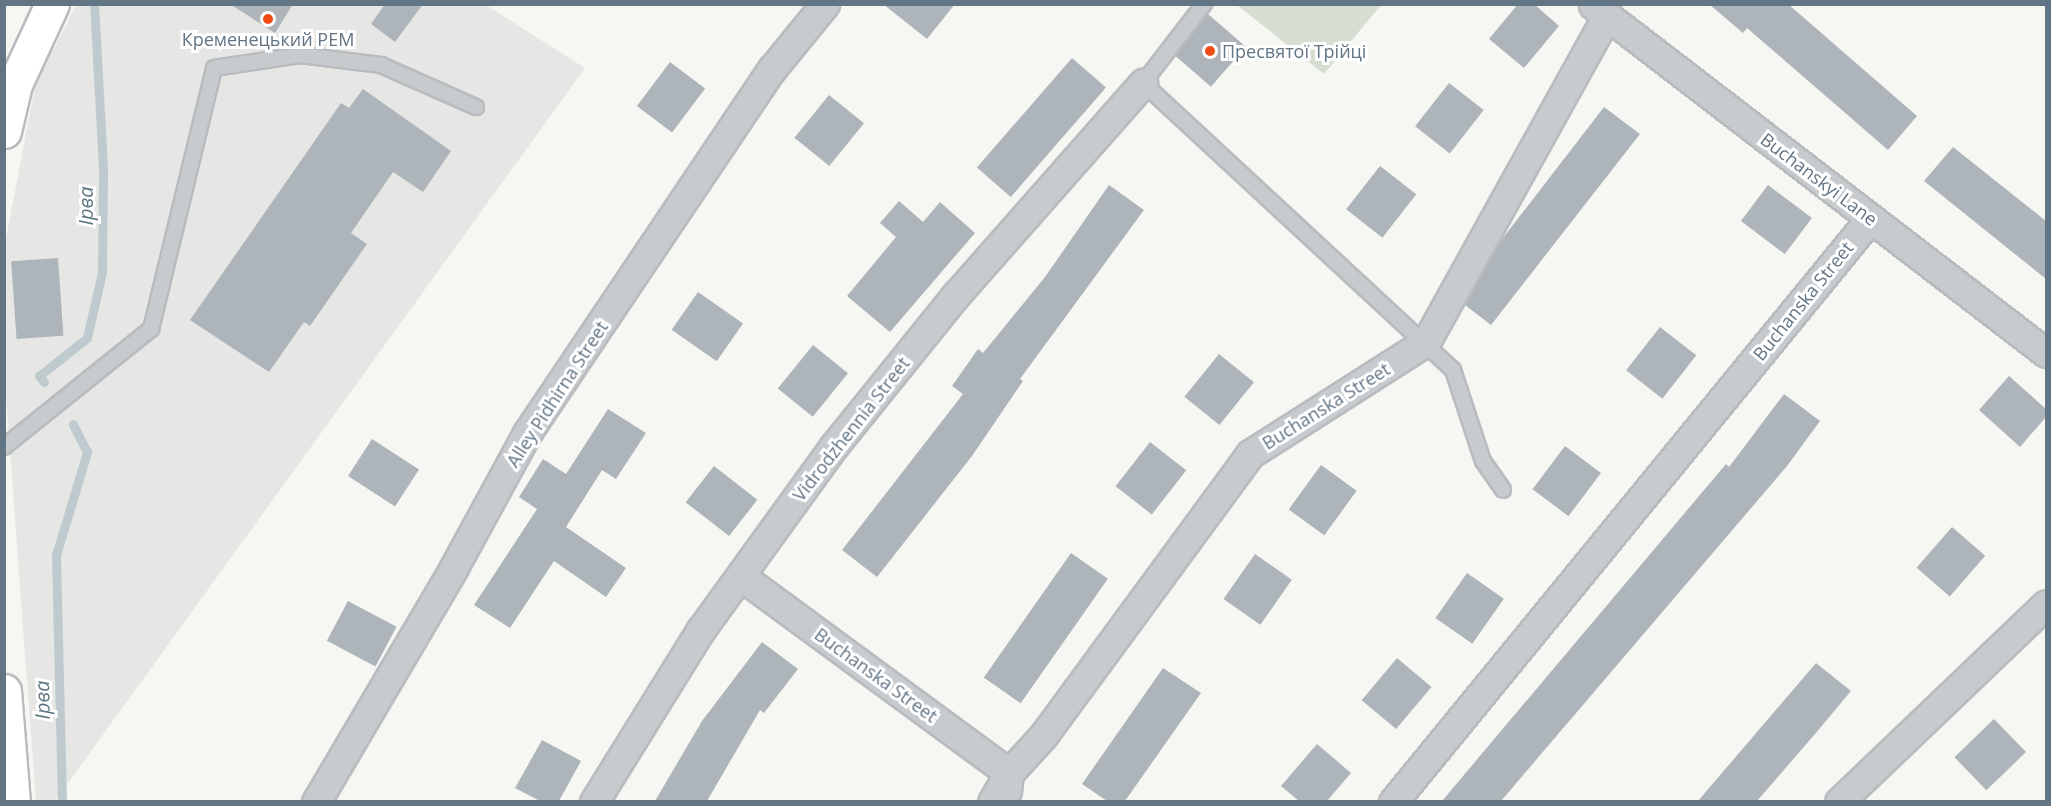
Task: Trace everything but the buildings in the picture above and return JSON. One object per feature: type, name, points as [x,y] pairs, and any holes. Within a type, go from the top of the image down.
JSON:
[{"type":"highway","points":[[4,131],[15,84],[52,4]]},
{"type":"highway","points":[[4,691],[13,801]]},
{"type":"street","name":"Alley Pidhirna Street","points":[[316,801],[453,569],[527,433],[772,69],[825,4]]},
{"type":"street","name":"Buchanskyi Lane","points":[[1599,11],[2046,353]]},
{"type":"street","name":"Buchanska Street","points":[[992,801],[1009,773],[1042,736],[1250,454],[1426,342],[1599,11]]},
{"type":"street","name":"Vidrodzhennia Street","points":[[594,801],[700,631],[742,577],[855,419],[956,295],[1143,83]]},
{"type":"street","name":"Buchanska Street","points":[[1393,801],[1870,219]]},
{"type":"street","name":"Buchanska Street","points":[[742,577],[1009,773]]},
{"type":"street","points":[[1839,801],[2046,604]]},
{"type":"street","points":[[1006,801],[1009,773]]},
{"type":"lane","points":[[1204,4],[1143,83],[1426,342],[1453,370],[1483,461],[1503,490]]},
{"type":"lane","points":[[4,447],[151,329],[214,68],[300,55],[381,65],[476,107]]},
{"type":"shaded area","name":"Кременецький РЕМ","points":[[76,5],[486,5],[585,68],[55,801],[36,802],[5,385],[5,244],[35,86]]},
{"type":"shaded area","points":[[1237,5],[1381,5],[1324,74]]},
{"type":"waterway","name":"Ірва","points":[[44,382],[39,376],[87,338],[102,272],[103,168],[94,4]]},
{"type":"waterway","name":"Ірва","points":[[62,802],[56,555],[87,452],[73,424]]},
{"type":"place","name":"Кременецький РЕМ","points":[[268,19]]},
{"type":"place","name":"Пресвятої Трійці","points":[[1210,51]]}]
